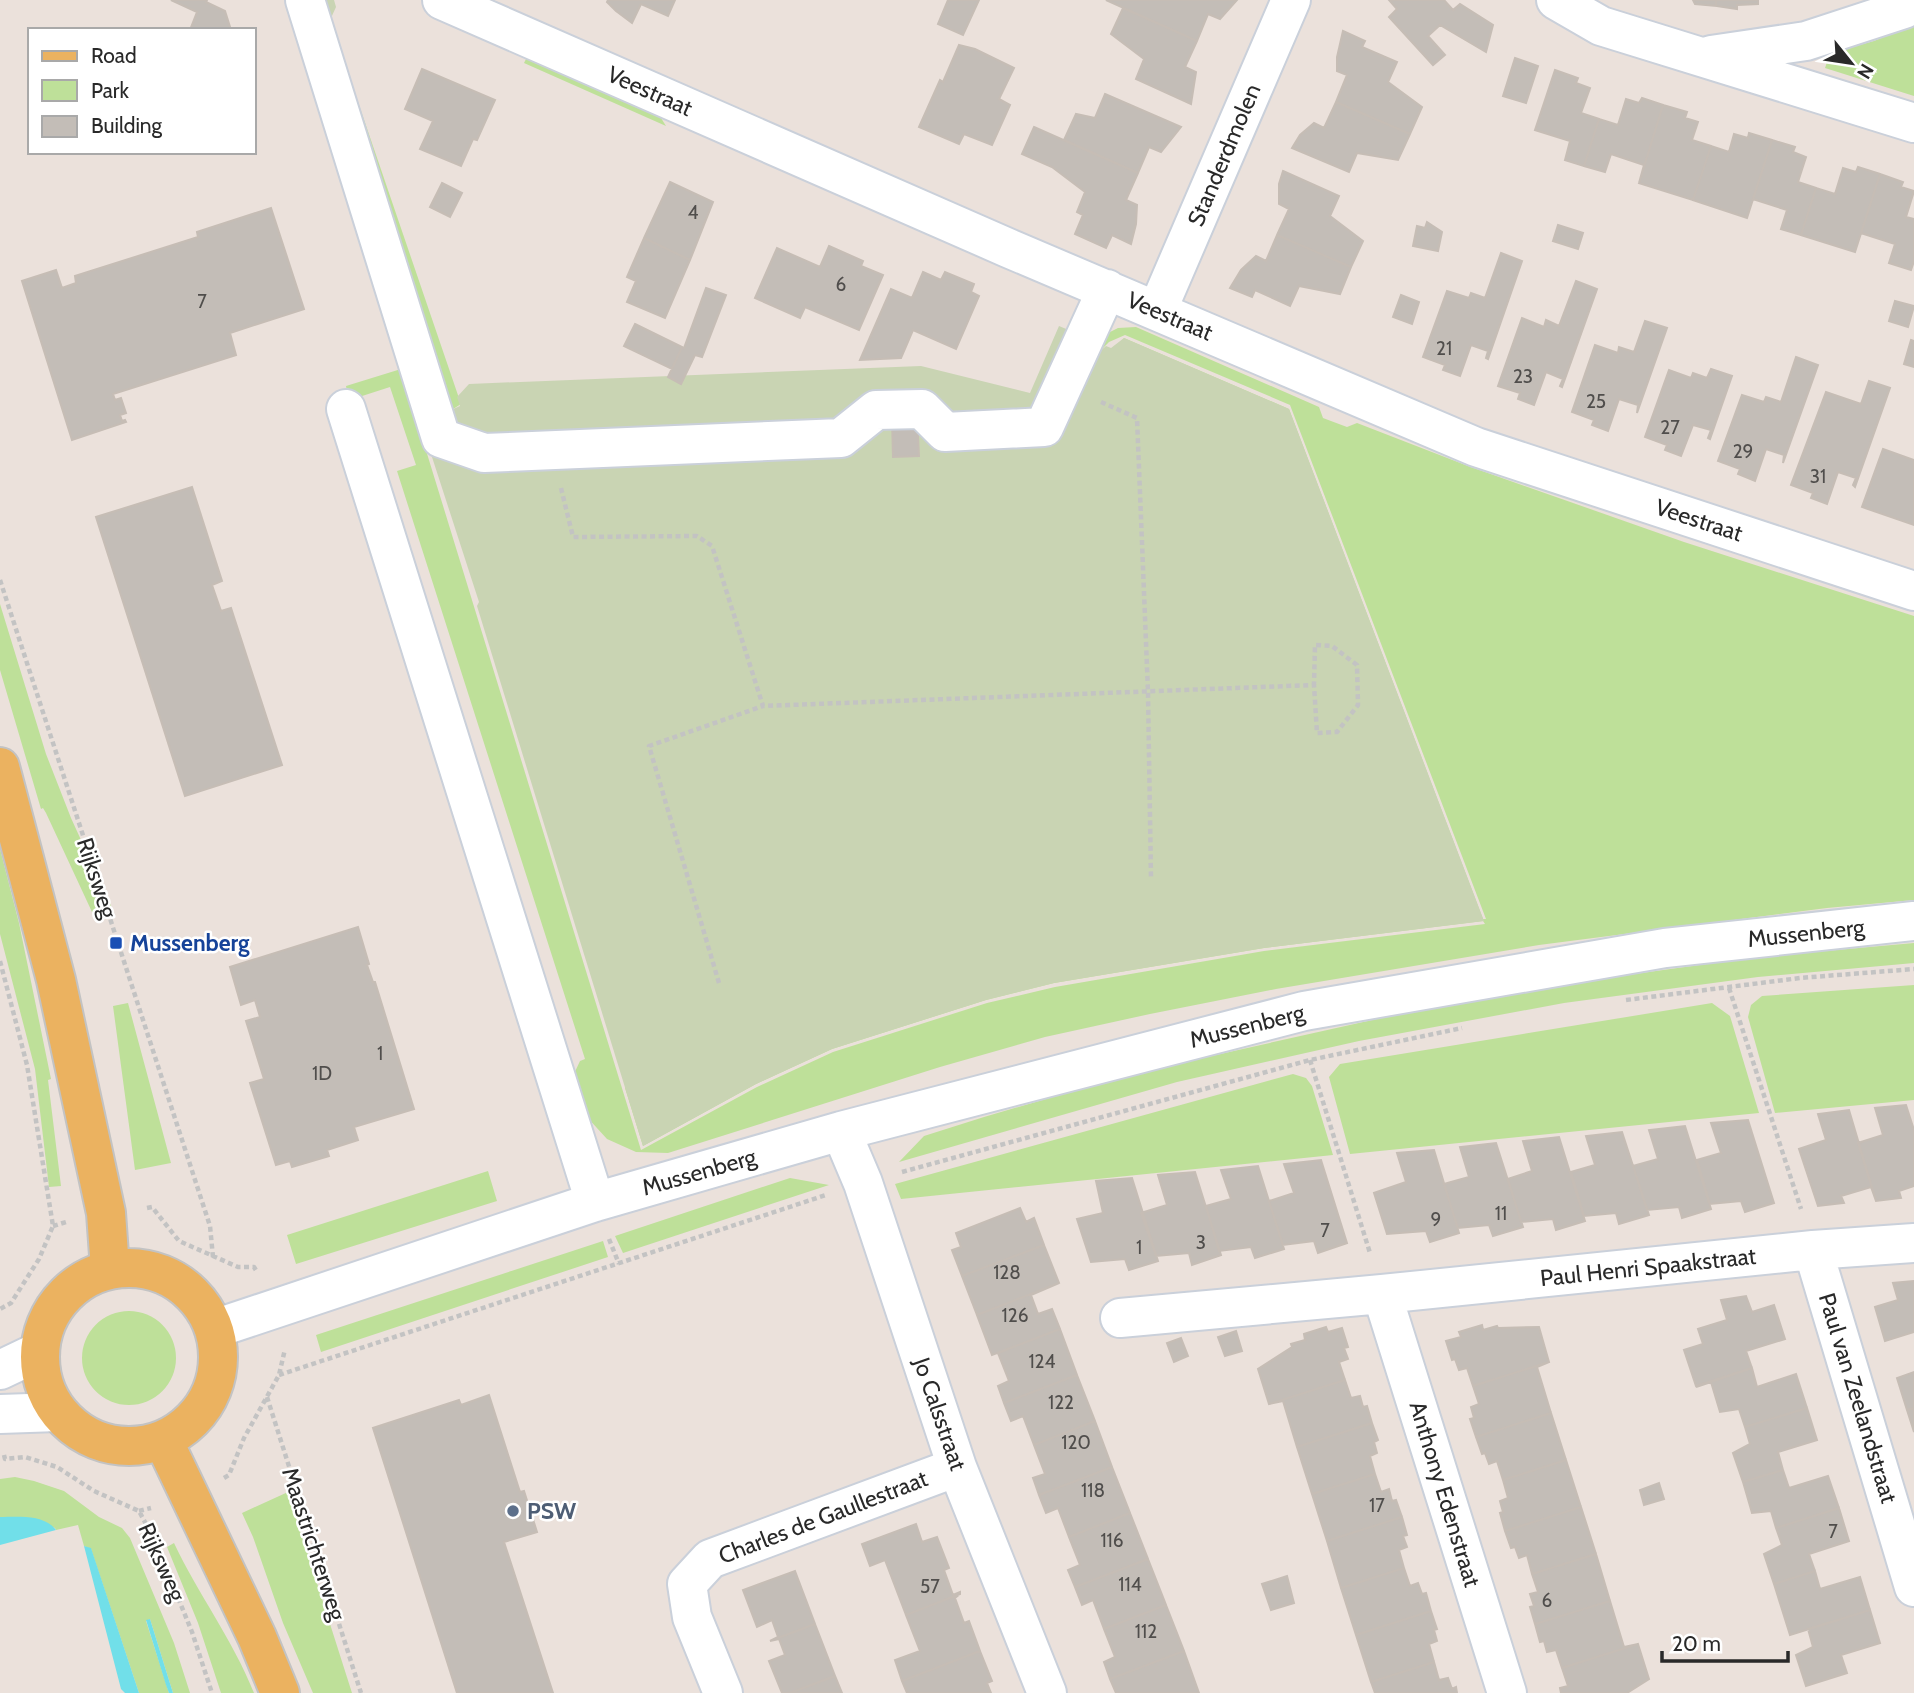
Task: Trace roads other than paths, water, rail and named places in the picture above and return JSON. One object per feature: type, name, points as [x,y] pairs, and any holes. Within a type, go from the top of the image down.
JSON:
[{"type":"main road","points":[[0,767],[56,980],[106,1213],[110,1269]]},
{"type":"main road","points":[[139,1268],[172,1279],[200,1303],[214,1329],[218,1351],[216,1374],[207,1400],[190,1422],[163,1440],[130,1447],[98,1441],[75,1429],[58,1412],[43,1382],[40,1351],[45,1327],[60,1301],[83,1280],[110,1269],[139,1268]]},
{"type":"main road","points":[[163,1440],[257,1637],[280,1693]]},
{"type":"street","points":[[305,0],[441,438],[484,453],[841,438],[876,410],[922,409],[945,432],[1044,427],[1107,289]]},
{"type":"street","name":"Veestraat","points":[[442,0],[1476,447],[1914,590]]},
{"type":"street","name":"Standerdmolen","points":[[1157,311],[1291,0]]},
{"type":"street","points":[[1556,0],[1601,26],[1914,123]]},
{"type":"street","points":[[1698,56],[1806,41],[1904,9],[1914,3]]},
{"type":"street","points":[[346,409],[595,1202]]},
{"type":"street","name":"Mussenberg","points":[[214,1329],[595,1202],[841,1131],[1304,1011],[1665,948],[1914,921]]},
{"type":"street","name":"Jo Calsstraat","points":[[841,1131],[863,1183],[957,1467],[1048,1693]]},
{"type":"street","name":"Paul Henri Spaakstraat","points":[[1120,1318],[1914,1242]]},
{"type":"street","name":"Paul van Zeelandstraat","points":[[1814,1250],[1914,1587]]},
{"type":"street","name":"Anthony Edenstraat","points":[[1382,1294],[1507,1693]]},
{"type":"street","points":[[0,1370],[40,1351]]},
{"type":"street","points":[[1,1431],[58,1412]]},
{"type":"street","name":"Charles de Gaullestraat","points":[[723,1693],[692,1617],[687,1584],[710,1559],[957,1467]]},
{"type":"water","points":[[0,1517],[38,1519],[56,1530],[0,1545]]},
{"type":"water","points":[[84,1546],[91,1548],[139,1693],[125,1693],[121,1689]]},
{"type":"water","points":[[150,1619],[173,1693],[169,1693],[166,1685],[146,1620]]},
{"type":"place","name":"Mussenberg","points":[[116,943]]},
{"type":"place","name":"PSW","points":[[513,1511]]}]
